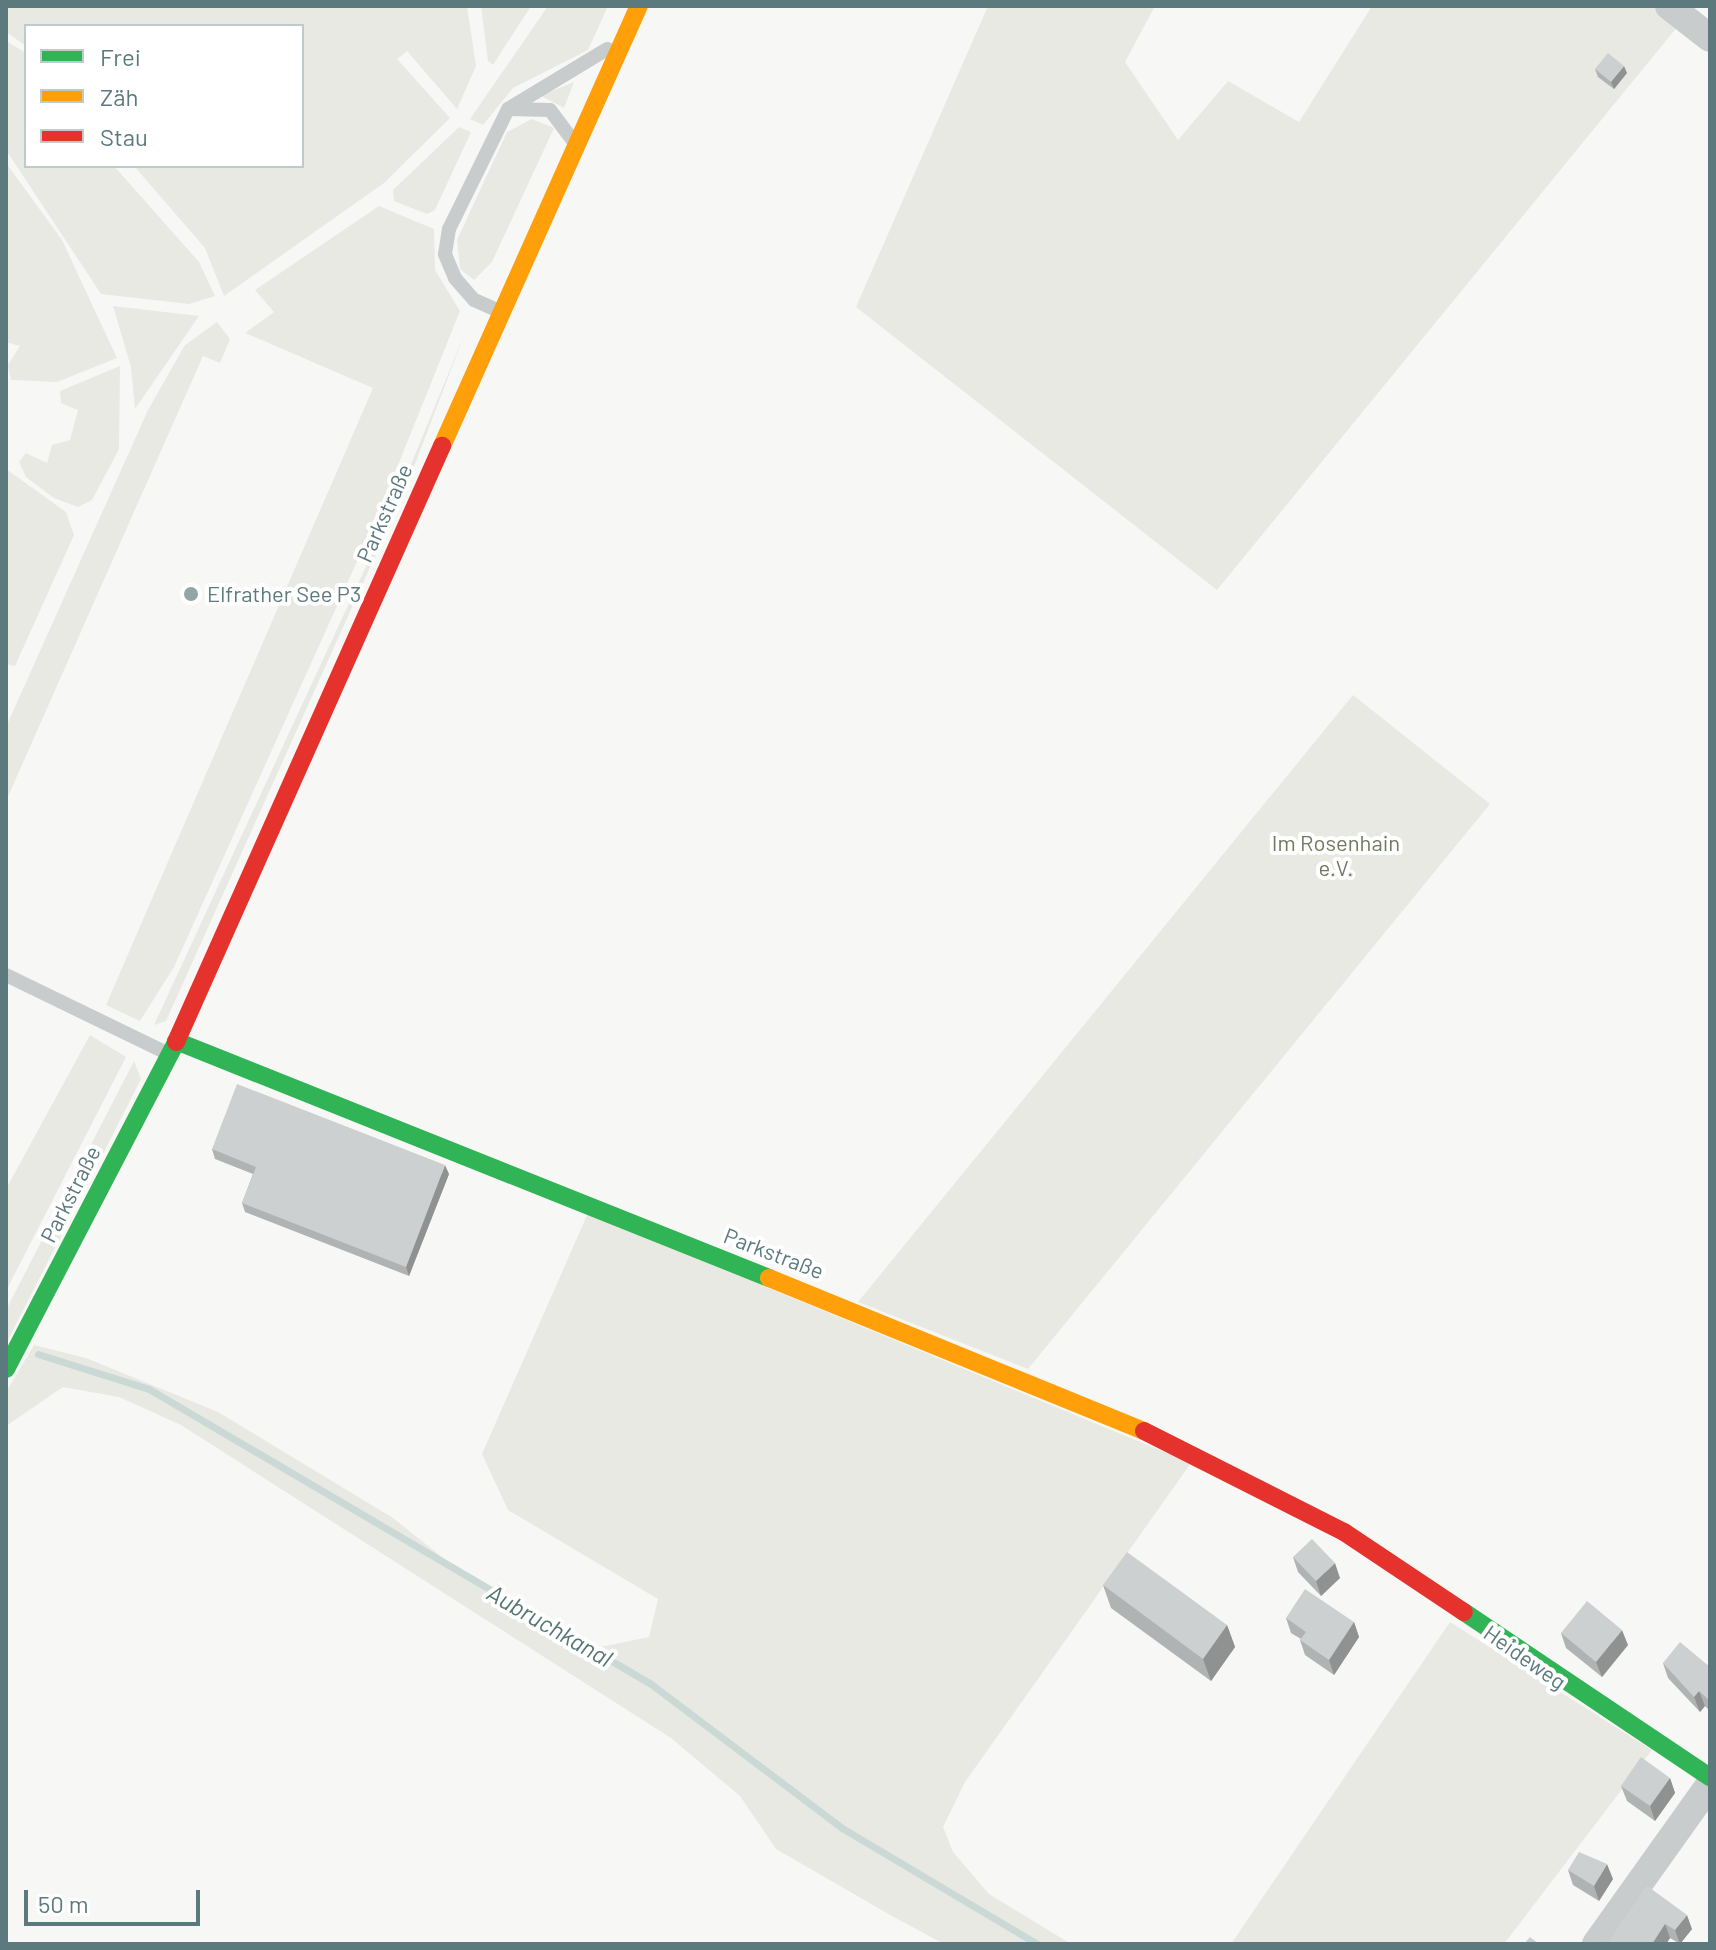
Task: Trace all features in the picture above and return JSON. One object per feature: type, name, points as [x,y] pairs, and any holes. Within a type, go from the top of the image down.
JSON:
[{"type":"street","name":"Parkstraße","points":[[6,1369],[173,1047],[639,6]]},
{"type":"street","points":[[1669,6],[1710,38]]},
{"type":"street","name":"Parkstraße","points":[[173,1047],[1101,1411],[1344,1532]]},
{"type":"street","name":"Heideweg","points":[[1344,1532],[1705,1776]]},
{"type":"street","points":[[1596,1944],[1705,1776]]},
{"type":"lane","points":[[501,312],[467,294],[445,254],[449,229],[508,109],[627,34]]},
{"type":"lane","points":[[508,109],[550,110],[576,145]]},
{"type":"lane","points":[[6,975],[173,1047]]},
{"type":"lane","points":[[1705,1776],[1710,1750]]},
{"type":"green space","points":[[6,6],[467,6],[476,66],[457,109],[407,51],[397,59],[450,118],[384,183],[224,296],[205,248],[136,168],[304,168],[304,24],[24,24],[24,45],[6,32]]},
{"type":"green space","points":[[481,6],[531,6],[493,65],[488,61]]},
{"type":"green space","points":[[548,6],[608,6],[588,50],[513,88],[483,125],[470,119]]},
{"type":"green space","points":[[988,6],[1155,6],[1125,62],[1178,140],[1228,81],[1299,122],[1372,6],[1652,6],[1678,26],[1217,590],[856,307]]},
{"type":"green space","points":[[6,41],[24,52],[24,168],[116,168],[199,262],[215,296],[189,304],[101,294],[6,150]]},
{"type":"green space","points":[[574,82],[564,108],[542,95]]},
{"type":"green space","points":[[532,119],[554,128],[492,262],[474,280],[460,269],[457,240],[507,132]]},
{"type":"green space","points":[[459,127],[471,132],[435,210],[427,214],[394,201],[393,190]]},
{"type":"green space","points":[[6,163],[62,240],[117,358],[57,382],[11,380],[8,365],[20,346],[6,342]]},
{"type":"green space","points":[[379,206],[434,229],[435,270],[460,311],[378,515],[174,967],[140,1021],[106,1005],[373,388],[245,333],[274,312],[255,290]]},
{"type":"green space","points":[[113,306],[199,316],[135,409],[131,367]]},
{"type":"green space","points":[[217,322],[230,339],[220,363],[203,356],[6,801],[6,727],[148,410],[185,345]]},
{"type":"green space","points":[[465,333],[407,485],[166,1021],[154,1025],[393,508]]},
{"type":"green space","points":[[120,366],[119,449],[92,500],[78,507],[54,498],[26,477],[19,462],[26,453],[47,463],[52,445],[70,440],[78,410],[61,403],[60,391]]},
{"type":"green space","points":[[6,469],[66,512],[74,535],[15,666],[6,664]]},
{"type":"green space","name":"Im Rosenhain e.V.","points":[[1353,695],[1490,804],[1028,1369],[858,1302]]},
{"type":"green space","points":[[90,1035],[126,1057],[8,1287],[6,1189]]},
{"type":"green space","points":[[134,1061],[141,1079],[6,1344],[6,1310]]},
{"type":"green space","points":[[588,1213],[1191,1463],[965,1782],[943,1827],[953,1852],[989,1894],[1071,1944],[944,1944],[776,1849],[740,1796],[671,1738],[181,1425],[119,1397],[63,1387],[6,1426],[6,1392],[34,1345],[86,1358],[218,1412],[393,1518],[482,1589],[596,1648],[649,1637],[658,1599],[508,1510],[482,1454]]},
{"type":"green space","points":[[1450,1622],[1652,1750],[1504,1944],[1231,1944]]},
{"type":"building","points":[[1608,53],[1624,66],[1611,82],[1595,69]]},
{"type":"building","points":[[237,1084],[445,1165],[406,1267],[242,1203],[256,1167],[212,1149]]},
{"type":"building","points":[[1312,1539],[1335,1563],[1316,1581],[1293,1557]]},
{"type":"building","points":[[1127,1552],[1227,1625],[1203,1659],[1103,1585]]},
{"type":"building","points":[[1305,1589],[1354,1622],[1329,1660],[1300,1640],[1306,1632],[1286,1618]]},
{"type":"building","points":[[1587,1601],[1622,1630],[1596,1662],[1561,1633]]},
{"type":"building","points":[[1680,1642],[1710,1667],[1710,1701],[1699,1691],[1694,1697],[1663,1663]]},
{"type":"building","points":[[1641,1757],[1670,1778],[1650,1806],[1621,1786]]},
{"type":"building","points":[[1579,1852],[1607,1864],[1594,1886],[1568,1870]]},
{"type":"building","points":[[1646,1885],[1687,1915],[1675,1930],[1665,1924],[1652,1944],[1606,1944]]},
{"type":"building","points":[[1530,1937],[1539,1944],[1524,1944]]},
{"type":"waterway","name":"Aubruchkanal","points":[[38,1354],[149,1389],[651,1684],[842,1828],[1037,1944]]},
{"type":"traffic: fast","points":[[176,1041],[769,1278]]},
{"type":"traffic: fast","points":[[6,1369],[176,1042]]},
{"type":"traffic: fast","points":[[1464,1612],[1710,1777]]},
{"type":"traffic: slow","points":[[442,446],[639,6]]},
{"type":"traffic: slow","points":[[769,1278],[1144,1431]]},
{"type":"traffic: jam","points":[[176,1042],[442,446]]},
{"type":"traffic: jam","points":[[1144,1431],[1344,1532],[1464,1612]]},
{"type":"place","name":"Elfrather See P3","points":[[191,594]]}]
